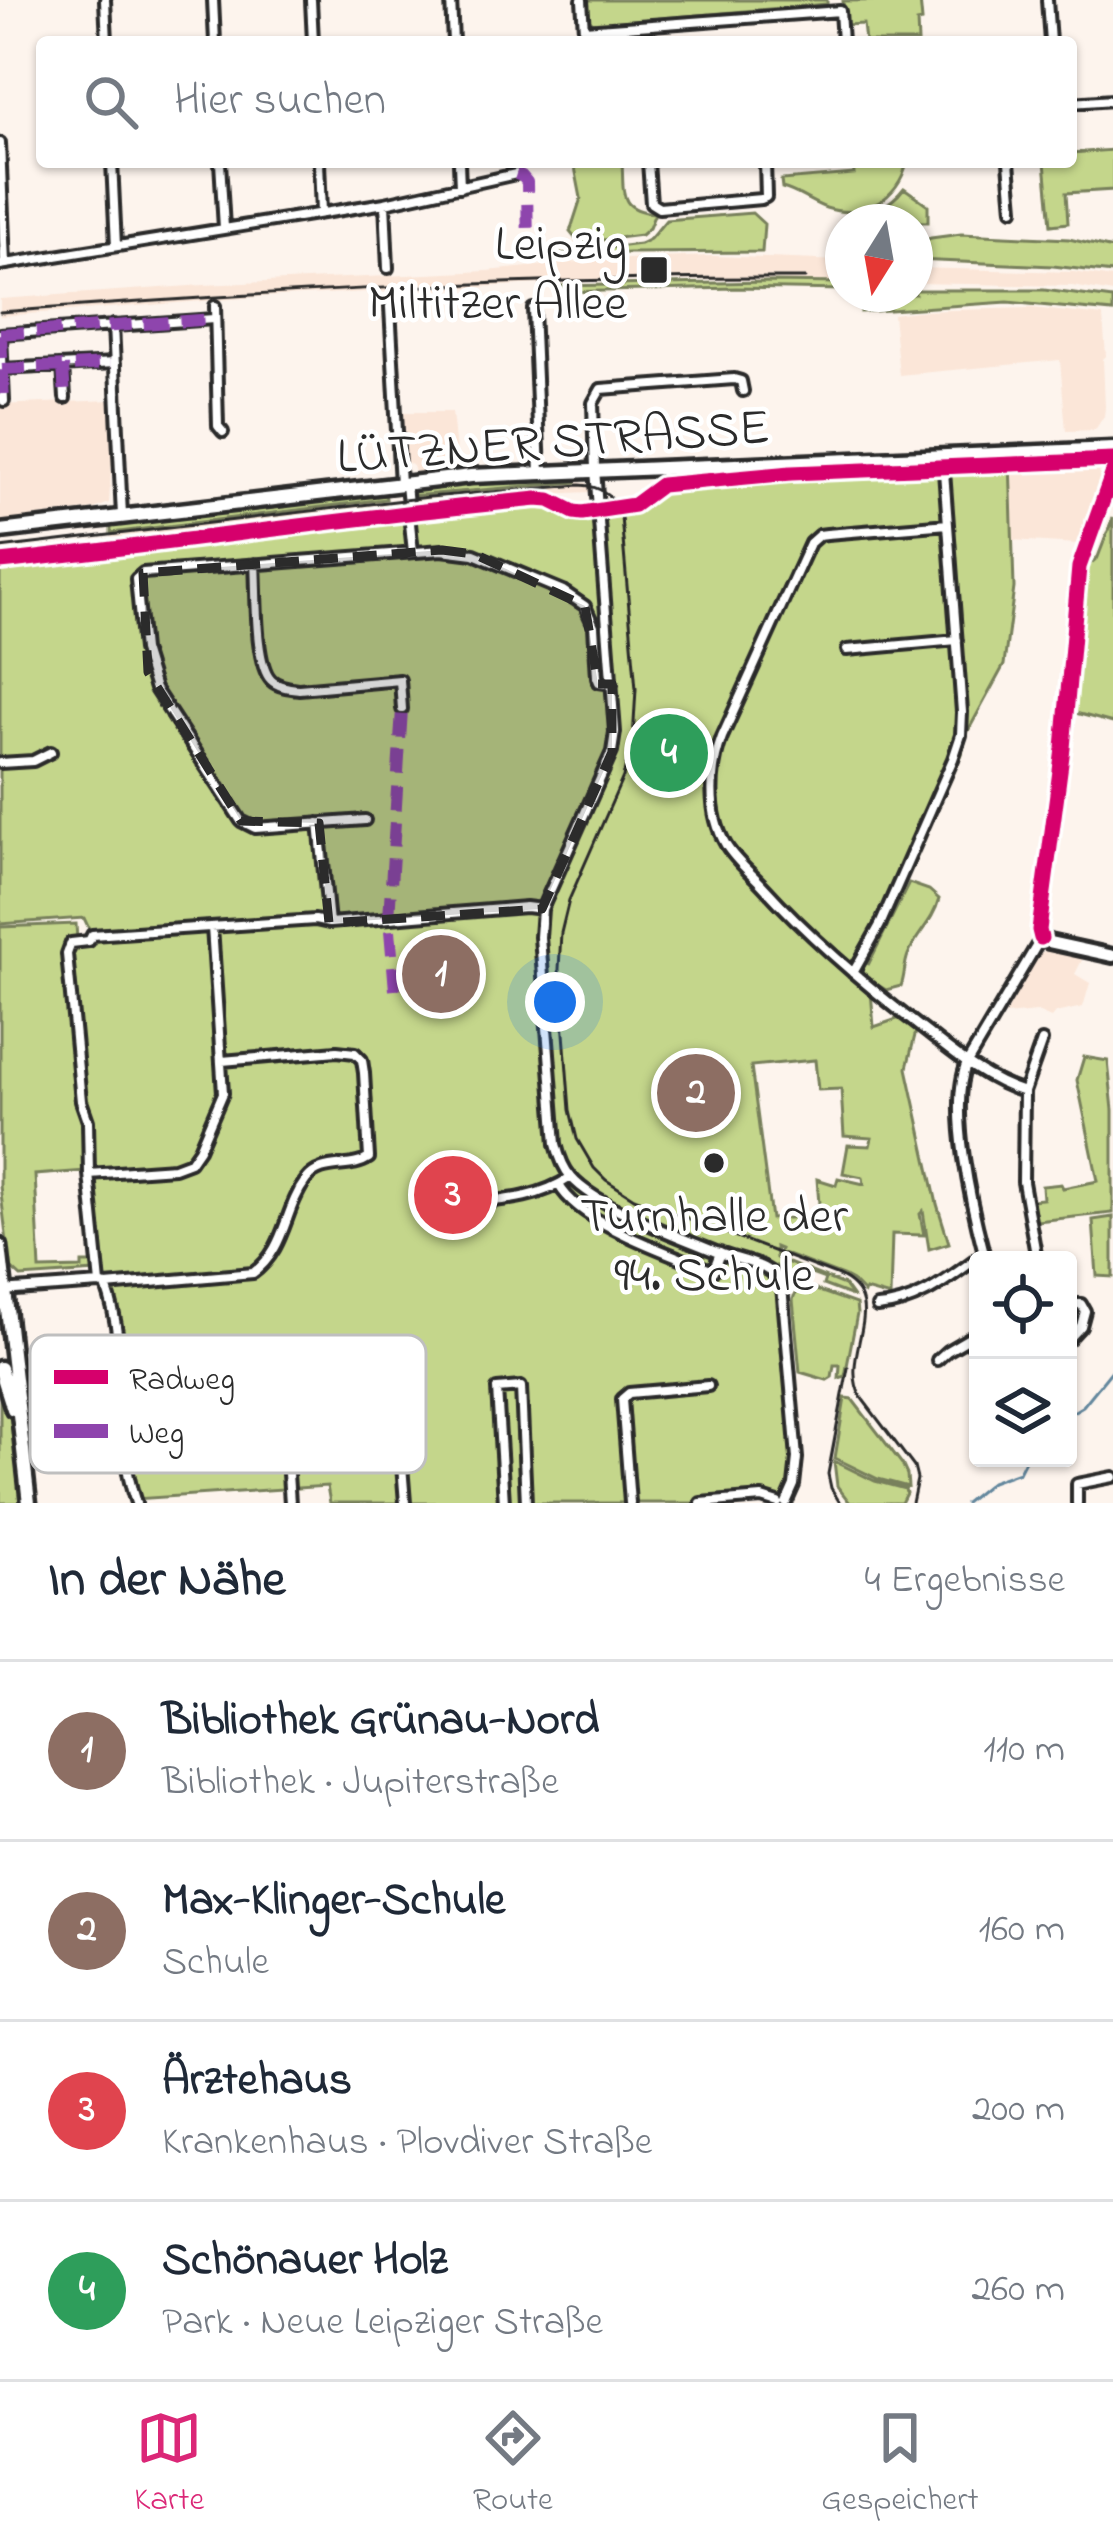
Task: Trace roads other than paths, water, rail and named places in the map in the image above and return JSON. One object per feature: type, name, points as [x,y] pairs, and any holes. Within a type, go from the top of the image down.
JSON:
[{"type":"main road","name":"LÜTZNER STRASSE","points":[[0,532],[403,483],[540,472],[1113,449]]},
{"type":"main road","points":[[0,1246],[29,1503]]},
{"type":"main road","points":[[0,1368],[24,1457]]},
{"type":"street","points":[[105,0],[107,36]]},
{"type":"street","points":[[213,0],[215,36]]},
{"type":"street","points":[[311,0],[313,36]]},
{"type":"street","points":[[451,0],[453,36]]},
{"type":"street","points":[[582,0],[584,30],[839,11],[841,36]]},
{"type":"street","points":[[1047,0],[1050,36]]},
{"type":"street","points":[[638,26],[639,36]]},
{"type":"street","points":[[1077,103],[1113,100]]},
{"type":"street","points":[[0,143],[3,265],[386,203],[516,174]]},
{"type":"street","points":[[112,168],[116,245]]},
{"type":"street","points":[[220,168],[224,228]]},
{"type":"street","points":[[319,168],[321,213]]},
{"type":"street","points":[[459,168],[460,187]]},
{"type":"street","points":[[649,168],[652,202],[659,208],[761,199],[766,197],[765,168]]},
{"type":"street","points":[[1010,168],[1013,209]]},
{"type":"street","points":[[386,203],[388,268]]},
{"type":"street","points":[[215,306],[218,426],[223,432]]},
{"type":"street","points":[[390,307],[412,552]]},
{"type":"street","points":[[533,309],[540,472]]},
{"type":"street","points":[[4,401],[0,334],[214,319]]},
{"type":"street","points":[[112,325],[122,516]]},
{"type":"street","points":[[2,369],[115,363]]},
{"type":"street","points":[[63,366],[65,398]]},
{"type":"street","points":[[701,1503],[762,1498],[782,1503],[794,1485],[797,1458],[778,1276],[605,1204],[571,1177],[561,1161],[552,1111],[540,937],[542,909],[612,752],[615,732],[593,403],[601,389],[734,379],[741,381],[743,392]]},
{"type":"street","points":[[853,973],[880,925],[961,735],[943,456]]},
{"type":"street","points":[[987,1251],[964,1152],[960,1093],[967,1063],[1041,938],[1076,585],[1113,472]]},
{"type":"street","points":[[948,524],[844,532],[814,539],[808,546],[715,761],[715,809],[727,847],[792,918],[967,1063],[1024,1092]]},
{"type":"street","points":[[365,820],[255,828],[241,821],[155,689],[143,650],[136,579],[143,573],[412,552],[474,554],[570,595],[584,606],[591,616],[599,682],[612,684]]},
{"type":"street","points":[[255,564],[260,647],[271,680],[299,689],[400,680],[402,709]]},
{"type":"street","points":[[848,650],[957,640]]},
{"type":"street","points":[[0,763],[33,760],[51,752]]},
{"type":"street","points":[[319,823],[329,923]]},
{"type":"street","points":[[117,1335],[115,1311],[103,1285],[94,1242],[88,1120],[80,1101],[70,944],[89,941],[92,935],[542,909]]},
{"type":"street","points":[[89,1174],[174,1168],[190,1162],[200,1149],[221,1102],[212,927]]},
{"type":"street","points":[[1041,938],[1113,956]]},
{"type":"street","points":[[1035,1251],[1023,1182],[1024,1092],[1042,1040]]},
{"type":"street","points":[[2,1290],[253,1273],[268,1262],[306,1180],[321,1168],[358,1164],[369,1158],[364,1073],[355,1052],[222,1061]]},
{"type":"street","points":[[474,1203],[520,1199],[571,1177]]},
{"type":"street","points":[[559,1185],[581,1211],[632,1237],[713,1271],[719,1253]]},
{"type":"street","points":[[877,1307],[895,1306],[925,1294],[969,1268]]},
{"type":"street","points":[[1077,1304],[1085,1311],[1077,1332]]},
{"type":"street","points":[[938,1360],[969,1339]]},
{"type":"street","points":[[504,1503],[497,1389],[521,1387],[526,1503]]},
{"type":"street","points":[[630,1503],[622,1399],[629,1393],[708,1387]]},
{"type":"street","points":[[130,1473],[136,1503]]},
{"type":"street","points":[[288,1473],[290,1503]]},
{"type":"street","points":[[403,1473],[405,1503]]},
{"type":"street","points":[[1076,1503],[1077,1484],[1113,1477]]},
{"type":"waterway","points":[[1077,1410],[1113,1369]]},
{"type":"waterway","points":[[965,1503],[991,1482],[1022,1467]]},
{"type":"tram line","points":[[0,548],[429,497],[580,485],[595,487],[611,498],[621,517],[636,689],[633,740],[623,777],[569,900],[561,933],[559,969],[570,1110],[577,1139],[594,1168],[634,1198],[836,1275],[853,1286],[864,1313],[855,1380],[861,1397],[914,1467],[917,1479],[912,1503]]},
{"type":"tram line","points":[[840,1503],[828,1474],[848,1368]]},
{"type":"railway","points":[[0,312],[402,287],[805,278]]},
{"type":"place","name":"Leipzig Miltitzer Allee","points":[[654,270]]},
{"type":"place","name":"Schönauer Holz","points":[[669,753]]},
{"type":"place","name":"Bibliothek Grünau-Nord","points":[[441,974]]},
{"type":"place","name":"Max-Klinger-Schule","points":[[696,1093]]},
{"type":"place","name":"Turnhalle der 94. Schule","points":[[714,1163]]},
{"type":"place","name":"Ärztehaus","points":[[453,1195]]}]
